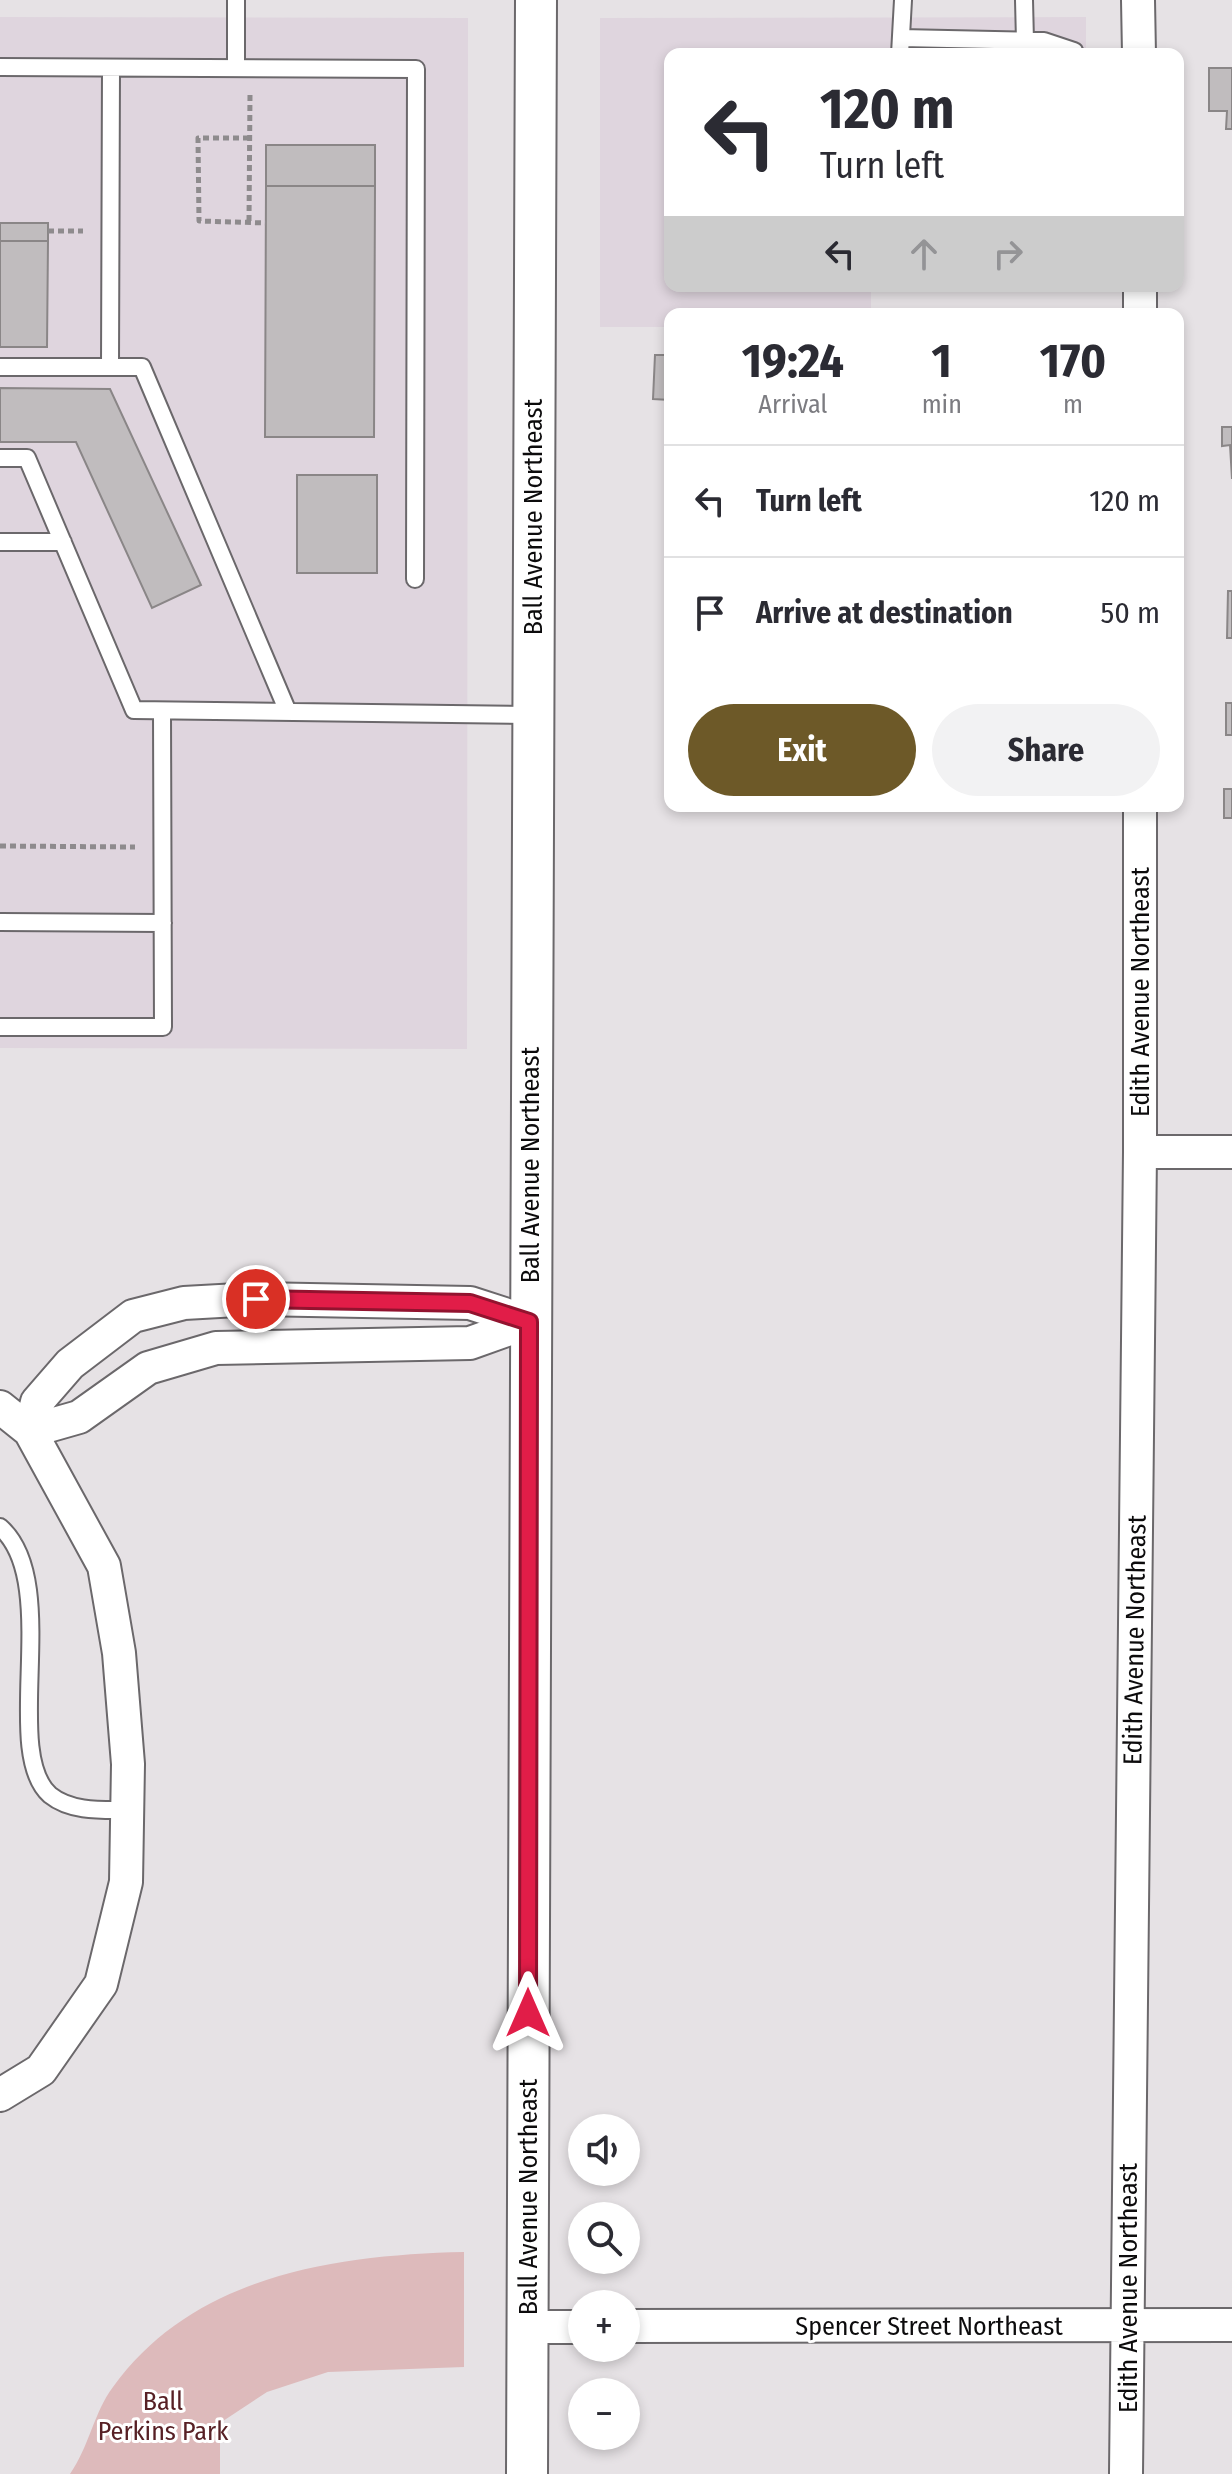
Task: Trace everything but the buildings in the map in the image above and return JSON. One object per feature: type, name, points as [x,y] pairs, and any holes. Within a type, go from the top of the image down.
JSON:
[{"type":"street","name":"Ball Avenue Northeast","points":[[527,2474],[536,0]]},
{"type":"street","points":[[1138,0],[1139,48]]},
{"type":"street","name":"Edith Avenue Northeast","points":[[1126,2474],[1140,1152],[1140,812]]},
{"type":"street","points":[[1140,1152],[1232,1152]]},
{"type":"street","points":[[10,1420],[37,1402],[70,1364],[133,1316],[184,1303],[256,1299],[470,1303],[529,1322]]},
{"type":"street","points":[[10,1420],[79,1417],[148,1368],[216,1348],[470,1343],[529,1322]]},
{"type":"street","points":[[0,2095],[41,2070],[101,1984],[126,1882],[128,1764],[119,1653],[104,1566],[10,1420]]},
{"type":"street","name":"Spencer Street Northeast","points":[[640,2326],[1232,2325]]},
{"type":"street","points":[[528,2327],[568,2327]]},
{"type":"lane","points":[[236,0],[243,68]]},
{"type":"lane","points":[[903,0],[901,46],[1044,41],[1065,48]]},
{"type":"lane","points":[[1024,0],[1025,41]]},
{"type":"lane","points":[[0,67],[416,69],[415,579]]},
{"type":"lane","points":[[110,367],[111,68]]},
{"type":"lane","points":[[0,367],[142,367],[288,712]]},
{"type":"lane","points":[[0,458],[27,458],[134,710],[532,715]]},
{"type":"lane","points":[[0,542],[63,542]]},
{"type":"lane","points":[[0,1027],[163,1027],[162,711]]},
{"type":"lane","points":[[0,922],[163,923]]},
{"type":"lane","points":[[0,1527],[15,1540],[28,1585],[33,1767],[50,1795],[71,1805],[82,1809],[127,1810]]},
{"type":"path","points":[[243,68],[249,138],[249,221]]},
{"type":"path","points":[[249,138],[198,138],[199,221],[266,223]]},
{"type":"path","points":[[0,846],[162,847]]},
{"type":"shaded area","points":[[0,17],[468,18],[467,1049],[0,1048]]},
{"type":"shaded area","points":[[1086,17],[1086,48],[664,48],[664,292],[871,292],[871,308],[664,308],[664,327],[600,327],[600,18]]},
{"type":"green space","name":"Ball Perkins Park","points":[[464,2252],[464,2367],[328,2372],[267,2392],[220,2423],[220,2474],[70,2474],[113,2387],[146,2349],[184,2319],[226,2296],[270,2279],[318,2267],[366,2259]]},
{"type":"route","points":[[256,1299],[470,1303],[529,1322],[528,2013]]}]
